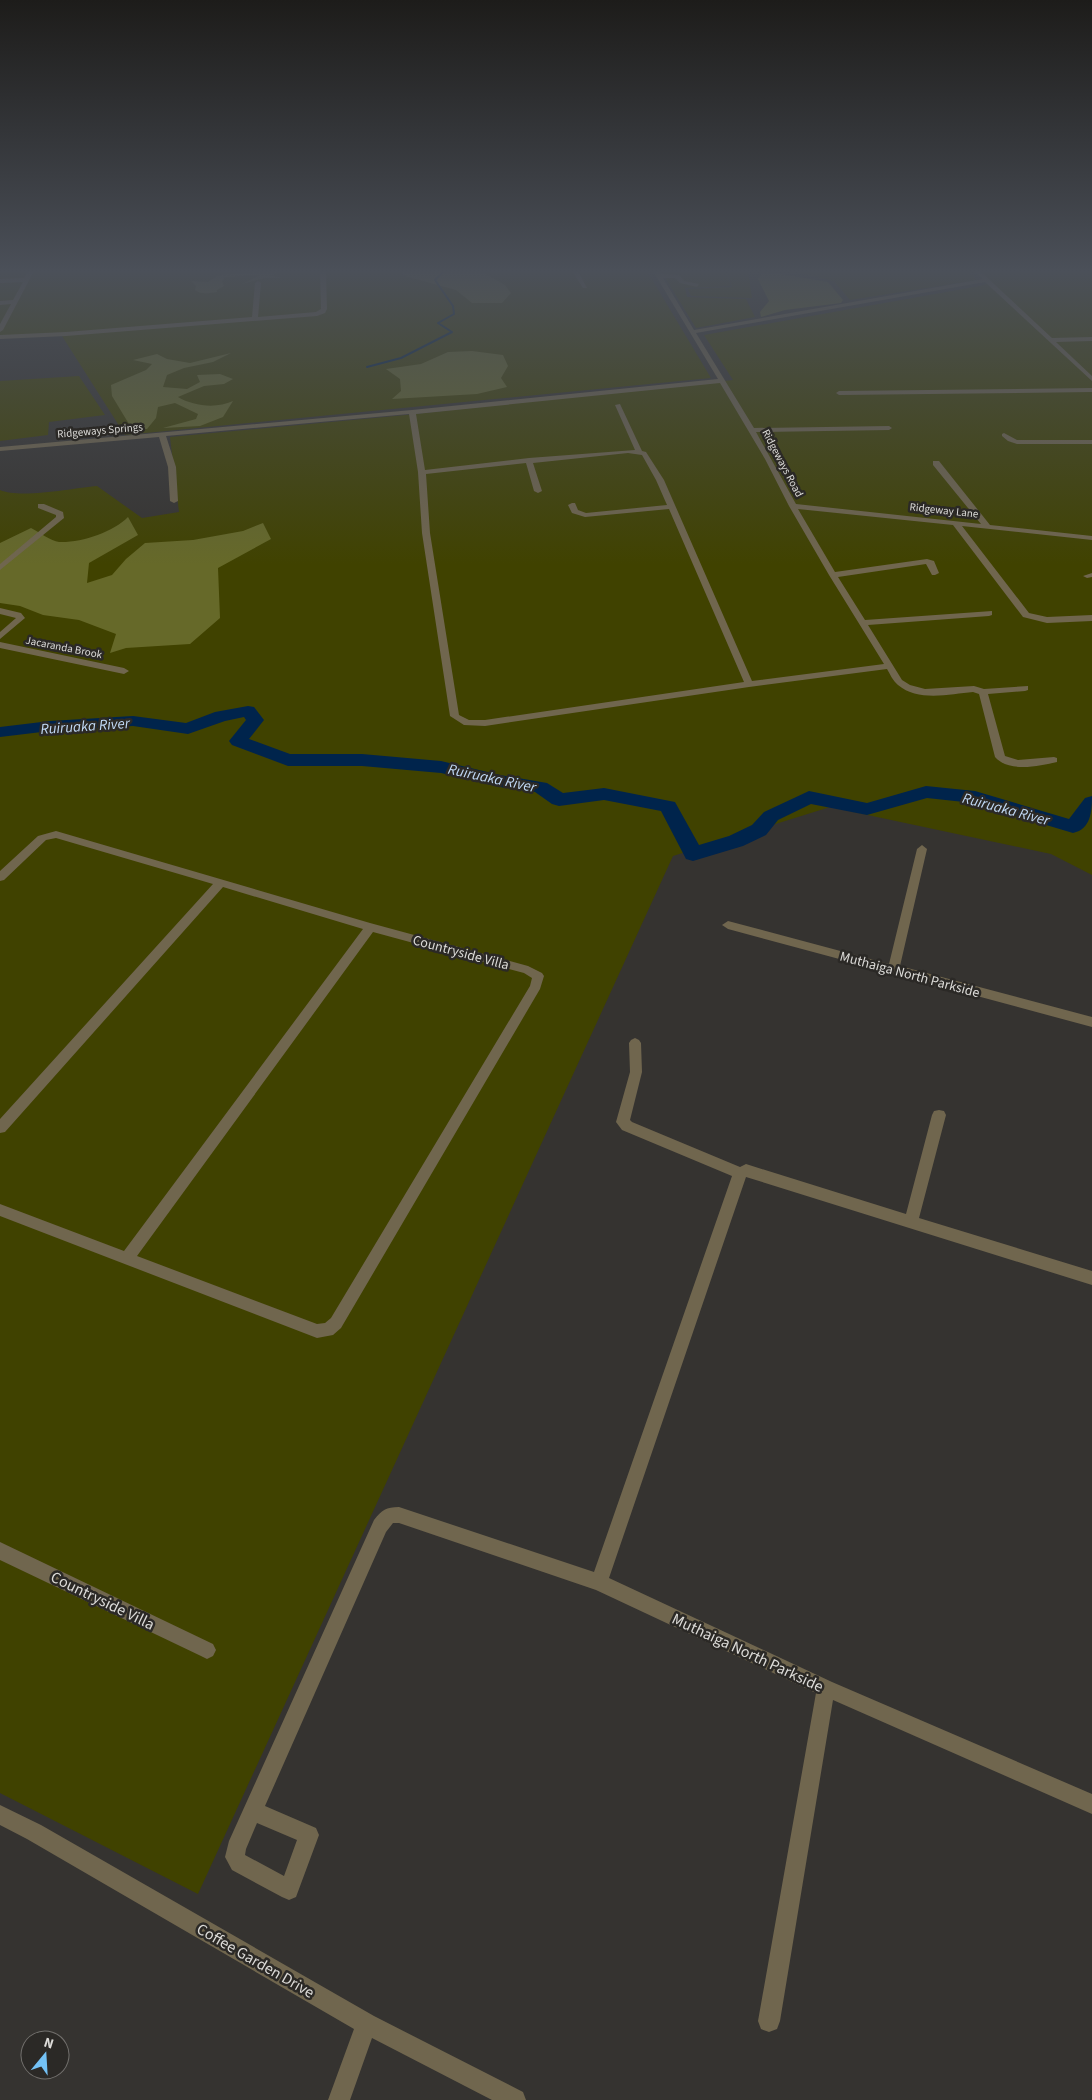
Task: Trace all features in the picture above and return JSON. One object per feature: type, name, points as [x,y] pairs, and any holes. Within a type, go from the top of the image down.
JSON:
[{"type":"street","name":"Ridgeways Road","points":[[715,369],[769,459],[793,506],[833,575],[899,682],[906,688],[918,693],[974,690],[983,692],[1025,688]]},
{"type":"street","points":[[1082,369],[1092,378]]},
{"type":"street","name":"Ridgeways Springs","points":[[0,449],[412,412],[722,381]]},
{"type":"street","points":[[838,393],[1092,390]]},
{"type":"street","points":[[618,405],[640,451],[646,456],[671,507],[749,684]]},
{"type":"street","points":[[412,412],[422,472],[429,551],[455,716],[461,722],[485,723],[749,684],[890,666]]},
{"type":"street","points":[[752,430],[889,428]]},
{"type":"street","points":[[1004,434],[1014,441],[1092,442]]},
{"type":"street","points":[[162,435],[172,468],[174,501]]},
{"type":"street","points":[[422,472],[529,460],[640,451]]},
{"type":"street","points":[[529,460],[538,490]]},
{"type":"street","points":[[936,463],[987,526]]},
{"type":"street","points":[[572,505],[575,512],[585,515],[671,507]]},
{"type":"street","points":[[0,568],[60,518],[60,514],[41,506]]},
{"type":"street","name":"Ridgeway Lane","points":[[793,506],[1092,538]]},
{"type":"street","points":[[955,523],[1026,615],[1047,620],[1092,618]]},
{"type":"street","points":[[833,575],[927,561],[931,563],[935,573]]},
{"type":"street","name":"Jacaranda Brook","points":[[0,611],[18,615],[21,618],[0,636]]},
{"type":"street","points":[[863,623],[989,613]]},
{"type":"street","name":"Jacaranda Brook","points":[[0,645],[124,671]]},
{"type":"street","points":[[983,692],[1000,756],[1004,760],[1018,763],[1054,760]]},
{"type":"street","name":"Countryside Villa","points":[[0,877],[42,838],[56,834],[370,927],[528,970],[538,976],[538,981],[336,1323],[328,1330],[317,1331],[127,1258]]},
{"type":"street","points":[[893,970],[922,849]]},
{"type":"street","points":[[0,1128],[221,882]]},
{"type":"street","name":"Muthaiga North Parkside","points":[[728,925],[1092,1022]]},
{"type":"street","points":[[0,1210],[127,1258],[370,927]]},
{"type":"street","points":[[635,1043],[636,1072],[623,1122],[627,1126],[743,1172],[911,1221],[1092,1278]]},
{"type":"street","points":[[911,1221],[939,1115]]},
{"type":"street","points":[[599,1582],[743,1172]]},
{"type":"street","name":"Muthaiga North Parkside","points":[[254,1811],[308,1684],[380,1526],[389,1515],[399,1515],[599,1582],[826,1688],[1092,1804]]},
{"type":"street","name":"Countryside Villa","points":[[0,1551],[207,1650]]},
{"type":"street","points":[[769,2021],[826,1688]]},
{"type":"street","name":"Coffee Garden Drive","points":[[0,1815],[34,1832],[366,2024],[515,2100]]},
{"type":"street","points":[[339,2100],[366,2024]]},
{"type":"shaded area","points":[[83,369],[706,369],[711,378],[125,435]]},
{"type":"shaded area","points":[[726,369],[1092,369],[1092,875],[1051,854],[830,807],[673,856],[198,1894],[0,1793],[0,490],[33,493],[97,486],[142,518],[179,512],[170,437],[406,415],[733,380]]},
{"type":"shaded area","points":[[79,376],[105,415],[49,422],[48,435],[0,441],[0,381]]},
{"type":"green space","points":[[182,369],[167,375],[163,387],[187,389],[200,382],[197,375],[220,374],[233,379],[224,384],[204,386],[178,397],[191,403],[212,406],[233,401],[223,417],[200,426],[163,428],[196,419],[198,414],[175,403],[158,407],[156,418],[147,429],[132,429],[112,396],[111,385],[146,370]]},
{"type":"green space","points":[[386,369],[506,369],[501,378],[507,387],[477,394],[392,399],[401,391],[400,379]]},
{"type":"green space","points":[[128,517],[138,535],[89,563],[87,583],[112,575],[126,559],[145,543],[193,540],[243,531],[263,523],[271,539],[218,568],[220,618],[190,644],[126,648],[110,653],[116,634],[79,620],[43,615],[20,606],[0,603],[0,543],[31,528],[59,542],[77,541],[105,532]]},
{"type":"waterway","name":"Ruiruaka River","points":[[0,732],[50,726],[133,721],[188,729],[221,716],[248,711],[255,720],[238,741],[288,760],[362,760],[441,767],[500,781],[540,787],[559,800],[604,794],[668,806],[693,854],[736,841],[759,830],[771,816],[809,797],[867,809],[926,792],[975,797],[1073,827],[1092,802]]}]
